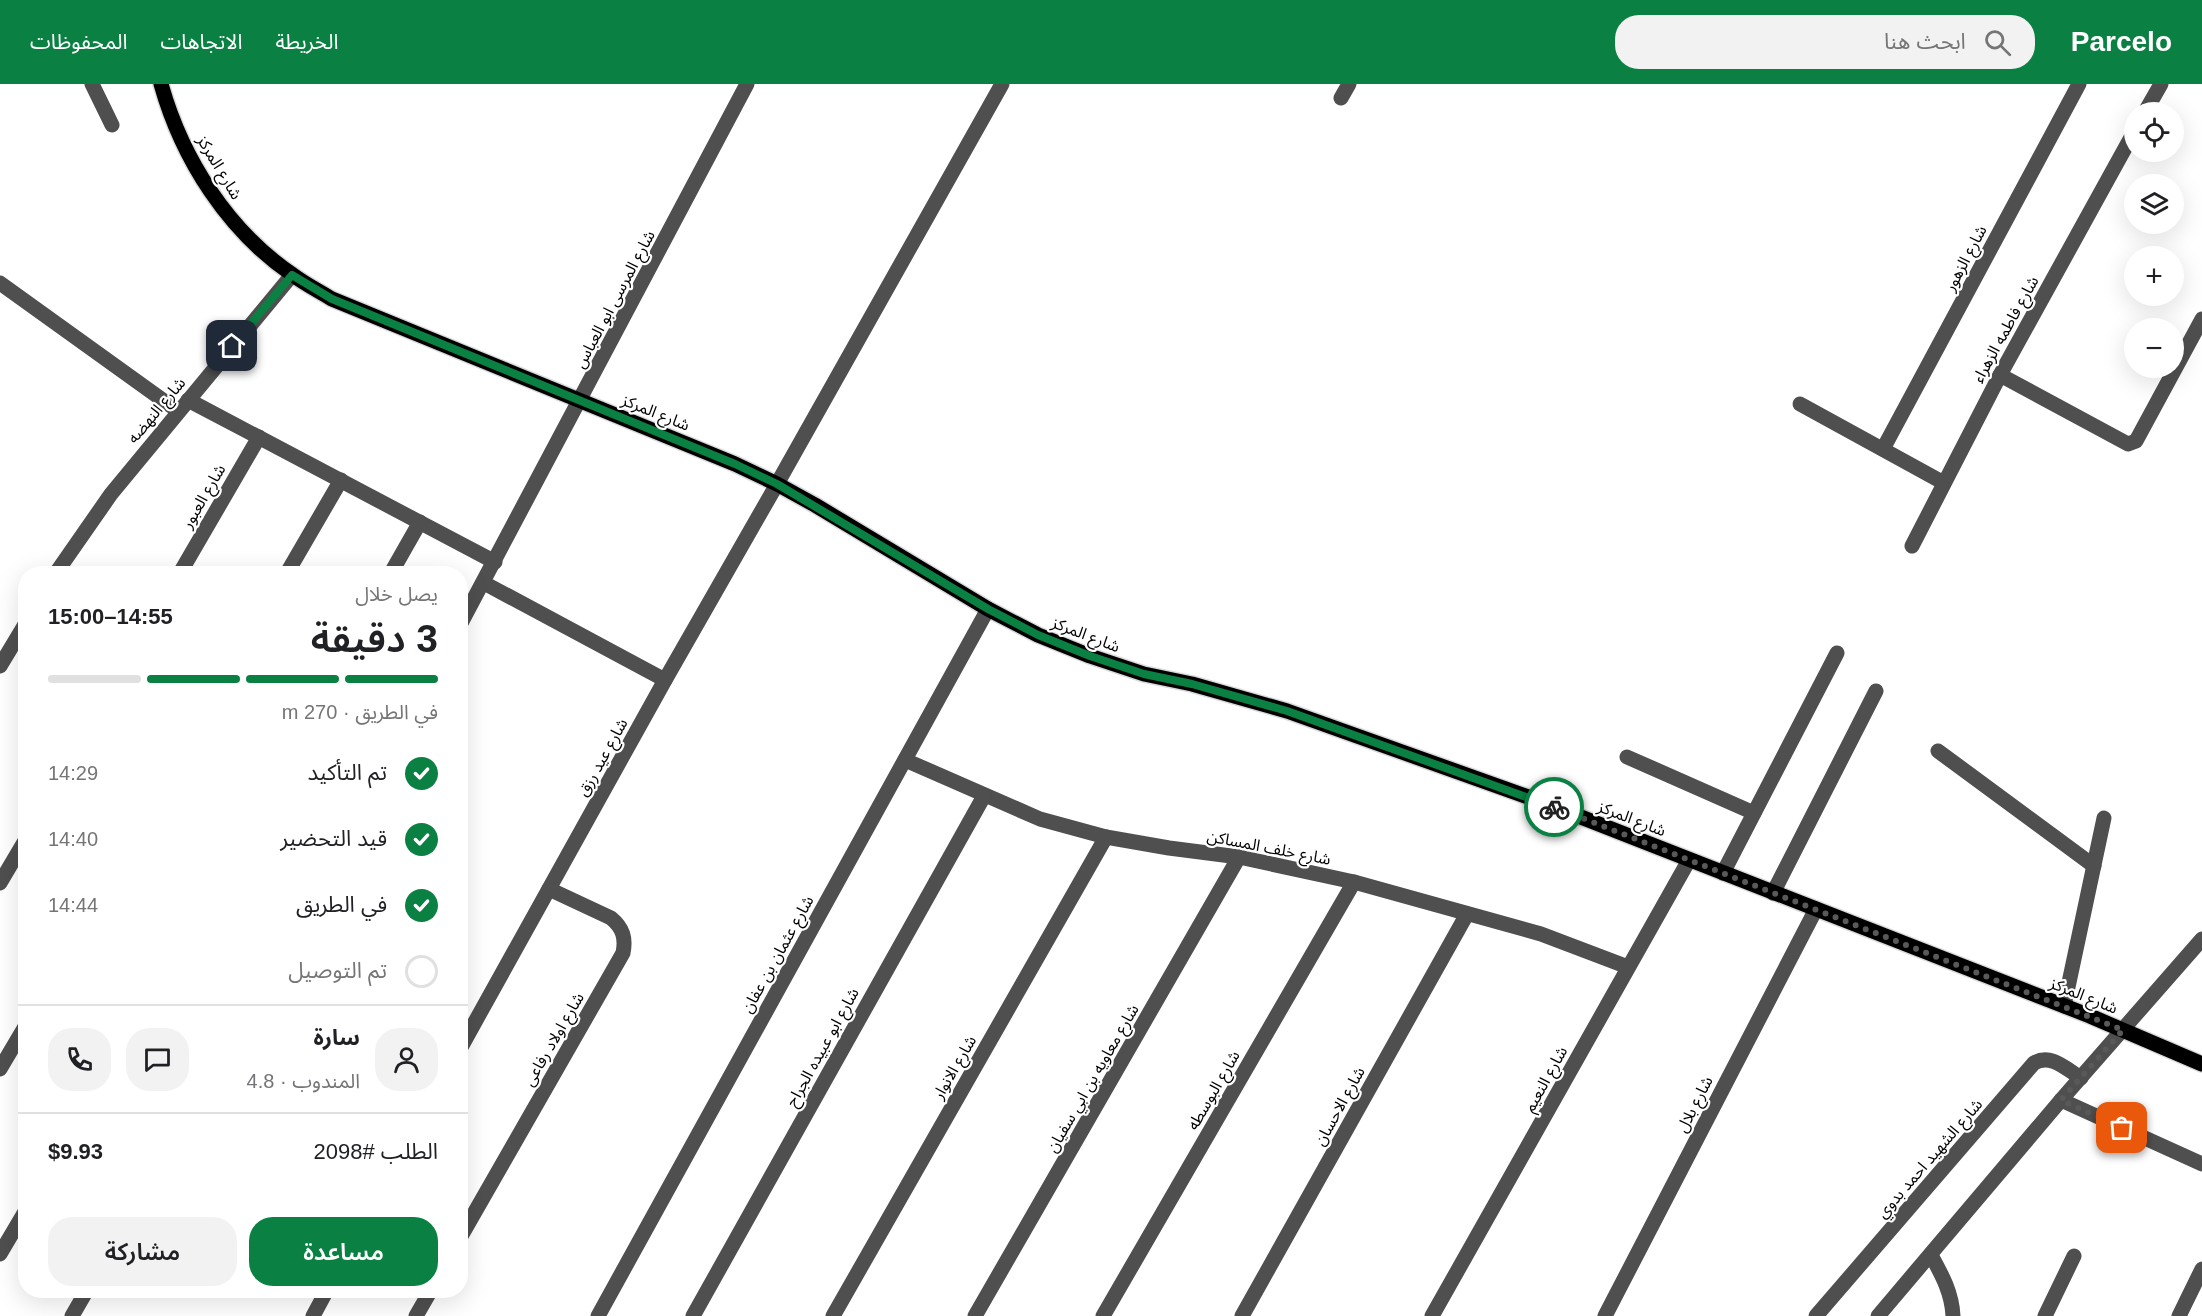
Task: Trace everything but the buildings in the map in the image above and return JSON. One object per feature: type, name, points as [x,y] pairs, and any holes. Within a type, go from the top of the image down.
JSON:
[{"type":"main road","name":"شارع المركز","points":[[162,84],[168,107],[192,162],[220,206],[254,243],[292,275],[332,299],[777,484],[988,609],[1038,635],[1144,674],[1192,684],[1287,711],[1545,803],[2064,1006],[2202,1064]]},
{"type":"street","points":[[92,84],[112,125]]},
{"type":"street","name":"شارع المرسى ابو العباس","points":[[468,611],[747,84]]},
{"type":"street","name":"شارع عيد رزق","points":[[468,1035],[665,680],[1002,84]]},
{"type":"street","points":[[1341,98],[1349,84]]},
{"type":"street","name":"شارع الزهور","points":[[1882,449],[2079,84]]},
{"type":"street","points":[[2151,102],[2161,84]]},
{"type":"street","name":"شارع فاطمه الزهراء","points":[[1912,546],[2000,375],[2124,150]]},
{"type":"street","name":"شارع النهضه","points":[[61,566],[111,494],[292,275]]},
{"type":"street","points":[[0,283],[183,405],[258,437],[495,562]]},
{"type":"street","points":[[2000,375],[2128,444],[2132,444],[2136,441],[2202,319]]},
{"type":"street","points":[[1800,404],[1944,483]]},
{"type":"street","name":"شارع العبور","points":[[184,566],[258,437]]},
{"type":"street","points":[[291,566],[341,480]]},
{"type":"street","points":[[395,566],[420,522]]},
{"type":"street","points":[[484,583],[665,680]]},
{"type":"street","name":"شارع عثمان بن عفان","points":[[598,1316],[988,609]]},
{"type":"street","points":[[0,666],[18,636]]},
{"type":"street","points":[[1723,873],[1837,653]]},
{"type":"street","points":[[1773,893],[1876,691]]},
{"type":"street","points":[[1938,752],[2094,866]]},
{"type":"street","points":[[1628,757],[1754,813]]},
{"type":"street","name":"شارع خلف المساكن","points":[[905,760],[1040,819],[1106,837],[1169,849],[1239,857],[1354,882],[1541,934],[1628,967]]},
{"type":"street","name":"شارع ابو عبيده الجراح","points":[[693,1316],[984,796]]},
{"type":"street","points":[[2064,1006],[2104,818]]},
{"type":"street","name":"شارع الانوار","points":[[833,1316],[1106,837]]},
{"type":"street","points":[[0,883],[18,853]]},
{"type":"street","name":"شارع معاويه بن ابي سفيان","points":[[975,1316],[1239,857]]},
{"type":"street","name":"شارع النعيم","points":[[1432,1316],[1689,860]]},
{"type":"street","name":"شارع البوسطه","points":[[1103,1316],[1354,882]]},
{"type":"street","name":"شارع اولاد رفاعى","points":[[468,1224],[623,952],[625,943],[623,933],[611,918],[549,889]]},
{"type":"street","name":"شارع بلال","points":[[1605,1316],[1816,909]]},
{"type":"street","name":"شارع الاحسان","points":[[1242,1316],[1467,914]]},
{"type":"street","points":[[1878,1316],[2061,1100],[2202,939]]},
{"type":"street","points":[[0,1069],[18,1039]]},
{"type":"street","name":"شارع الشهيد احمد بدوي","points":[[1816,1316],[2034,1063],[2048,1059],[2080,1078]]},
{"type":"street","points":[[2061,1100],[2202,1164]]},
{"type":"street","points":[[0,1254],[18,1224]]},
{"type":"street","points":[[1931,1255],[1945,1280],[1953,1316]]},
{"type":"street","points":[[2044,1316],[2074,1256]]},
{"type":"street","points":[[2179,1316],[2202,1269]]},
{"type":"street","points":[[72,1316],[82,1298]]},
{"type":"street","points":[[313,1316],[323,1298]]},
{"type":"street","points":[[416,1316],[426,1298]]},
{"type":"way so far","points":[[1554,807],[2123,1030],[2061,1100],[2122,1128]]},
{"type":"route","points":[[232,346],[292,275],[332,299],[735,464],[777,484],[988,609],[1038,635],[1144,674],[1192,684],[1287,711],[1554,807]]}]
